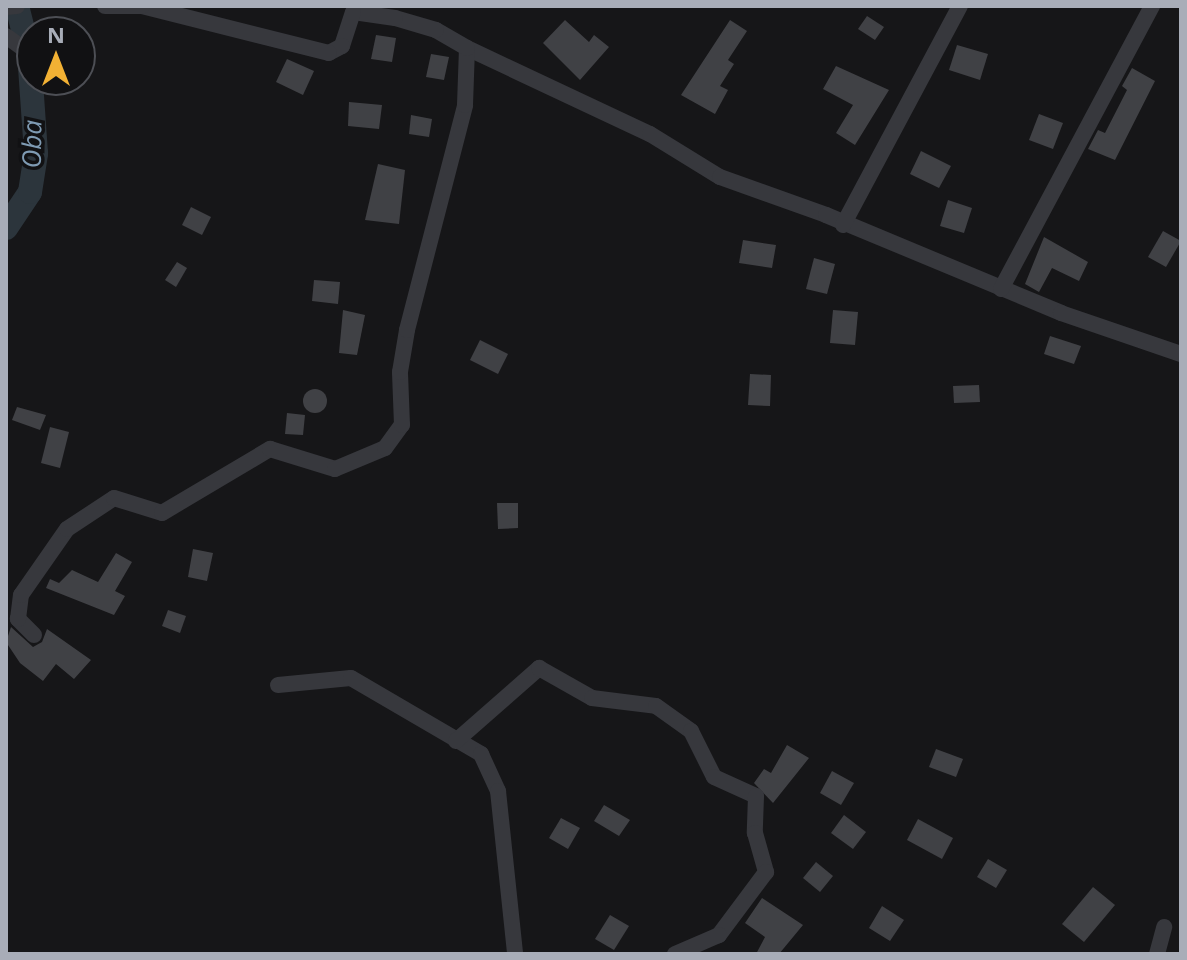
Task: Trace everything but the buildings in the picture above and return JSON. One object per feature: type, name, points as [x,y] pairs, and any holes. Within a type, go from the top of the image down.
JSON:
[{"type":"street","points":[[6,7],[17,6]]},
{"type":"street","points":[[105,6],[142,6],[329,53],[342,46],[353,12],[436,30],[467,48],[650,134],[720,177],[1001,289],[1181,354]]},
{"type":"street","points":[[843,225],[960,6]]},
{"type":"street","points":[[1001,289],[1152,6]]},
{"type":"street","points":[[34,635],[18,619],[21,595],[67,529],[90,511],[114,498],[162,513],[270,449],[335,469],[385,448],[402,425],[400,372],[407,330],[465,105],[467,48]]},
{"type":"street","points":[[456,741],[539,668],[592,698],[656,706],[691,731],[714,777],[756,796],[755,833],[766,872],[719,935],[675,954]]},
{"type":"street","points":[[278,685],[351,678],[481,754],[498,791],[515,954]]},
{"type":"street","points":[[1157,954],[1164,927]]},
{"type":"waterway","name":"Oba","points":[[6,228],[30,192],[36,153],[29,53],[17,6]]}]
